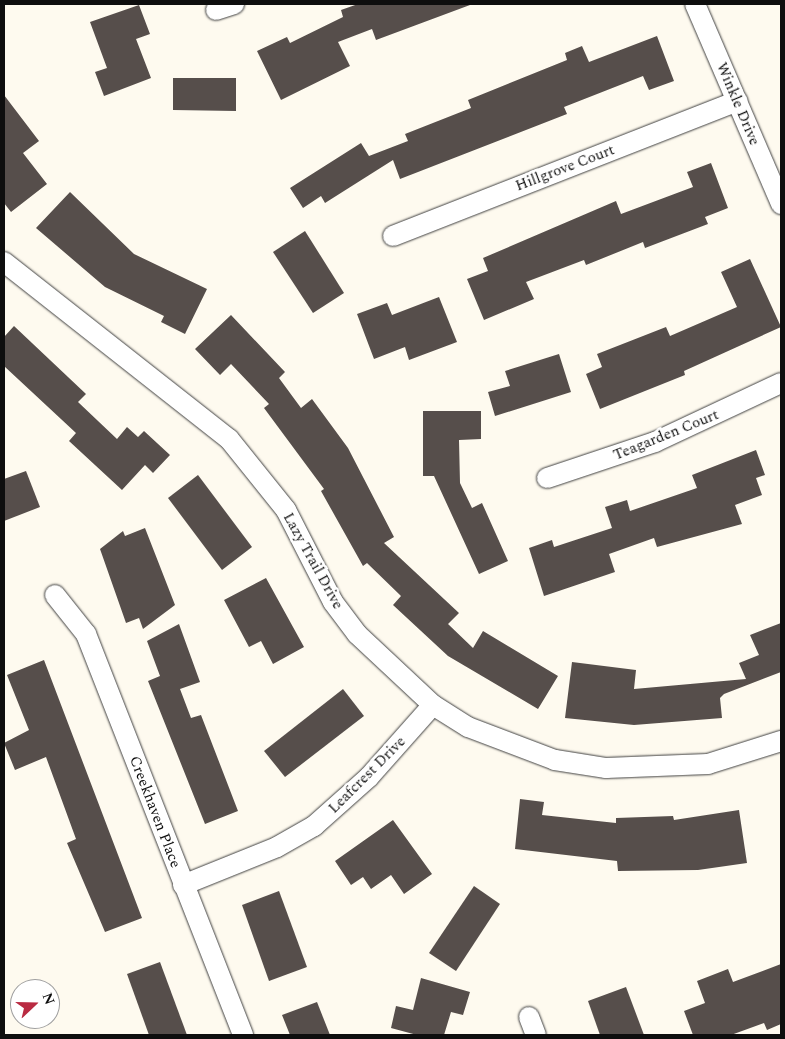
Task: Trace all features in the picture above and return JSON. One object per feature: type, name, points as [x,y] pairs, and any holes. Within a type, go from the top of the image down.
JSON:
[{"type":"street","name":"Winkle Drive","points":[[695,4],[781,204]]},
{"type":"street","name":"Hillgrove Court","points":[[393,236],[738,101]]},
{"type":"street","name":"Lazy Trail Drive","points":[[4,262],[229,439],[286,510],[333,602],[357,634],[433,705],[507,745],[554,760],[606,768],[708,764],[781,741]]},
{"type":"street","name":"Teagarden Court","points":[[547,478],[655,442],[781,382]]},
{"type":"street","name":"Creekhaven Place","points":[[55,595],[86,634],[243,1035]]},
{"type":"street","name":"Leafcrest Drive","points":[[183,885],[277,847],[314,826],[369,778],[433,705]]},
{"type":"street","points":[[529,1017],[536,1035]]},
{"type":"building","points":[[358,4],[470,5],[376,40],[372,29],[338,42],[350,66],[281,100],[257,51],[287,37],[290,43],[343,17],[341,10]]},
{"type":"building","points":[[139,5],[150,34],[136,39],[151,78],[104,96],[95,72],[107,68],[90,22]]},
{"type":"building","points":[[657,36],[674,81],[649,90],[643,76],[564,107],[567,114],[400,179],[393,160],[325,203],[321,196],[303,208],[290,188],[361,143],[369,156],[408,141],[405,134],[471,108],[468,100],[567,60],[565,53],[582,46],[589,62]]},
{"type":"building","points":[[173,78],[236,78],[236,111],[173,110]]},
{"type":"building","points":[[4,95],[39,141],[23,153],[47,184],[11,212],[4,203]]},
{"type":"building","points":[[711,163],[728,208],[705,217],[708,224],[645,248],[643,242],[586,265],[584,260],[526,282],[534,299],[484,320],[467,279],[488,271],[483,258],[616,201],[621,214],[693,187],[687,172]]},
{"type":"building","points":[[70,192],[134,254],[207,289],[185,334],[161,322],[164,316],[105,287],[36,228]]},
{"type":"building","points":[[305,231],[344,293],[313,313],[273,252]]},
{"type":"building","points":[[750,259],[781,327],[684,371],[685,375],[600,409],[586,374],[602,367],[597,354],[666,327],[670,336],[737,307],[721,272]]},
{"type":"building","points":[[439,297],[457,342],[409,360],[405,347],[374,359],[357,314],[387,303],[392,315]]},
{"type":"building","points":[[231,315],[285,372],[279,378],[301,408],[312,399],[348,448],[394,537],[384,543],[459,613],[448,624],[473,648],[483,631],[558,676],[538,709],[448,656],[393,605],[401,596],[367,563],[363,566],[321,491],[324,489],[264,408],[269,404],[231,364],[220,375],[195,349]]},
{"type":"building","points":[[14,326],[86,394],[78,402],[117,439],[127,427],[138,437],[144,431],[170,455],[153,473],[145,465],[122,490],[69,441],[76,433],[4,366],[4,337]]},
{"type":"building","points":[[559,354],[571,392],[495,416],[488,392],[510,386],[505,371]]},
{"type":"building","points":[[423,411],[481,411],[481,439],[459,440],[460,483],[472,508],[482,503],[508,561],[479,574],[434,476],[423,476]]},
{"type":"building","points":[[756,450],[765,475],[756,478],[762,495],[735,505],[742,524],[657,547],[654,538],[609,554],[615,572],[544,596],[529,548],[552,540],[554,547],[612,528],[605,507],[627,500],[630,511],[697,488],[692,475]]},
{"type":"building","points":[[26,471],[40,507],[4,521],[4,479]]},
{"type":"building","points":[[198,475],[252,547],[222,570],[168,498]]},
{"type":"building","points":[[145,528],[175,605],[143,629],[139,618],[126,623],[100,549],[123,531],[125,536]]},
{"type":"building","points":[[266,578],[304,647],[273,664],[261,641],[249,647],[224,600]]},
{"type":"building","points":[[781,623],[781,672],[724,694],[720,698],[722,718],[634,725],[565,718],[572,662],[636,670],[634,689],[746,679],[739,663],[759,655],[750,635]]},
{"type":"building","points":[[179,624],[200,682],[180,689],[191,718],[201,715],[238,811],[205,824],[148,681],[160,676],[147,641]]},
{"type":"building","points":[[44,660],[142,918],[105,932],[67,843],[76,839],[46,757],[15,770],[4,743],[29,730],[7,675]]},
{"type":"building","points":[[343,689],[364,716],[285,777],[264,751]]},
{"type":"building","points":[[520,799],[544,802],[542,815],[616,823],[616,818],[673,816],[674,820],[739,810],[747,863],[698,870],[618,871],[617,861],[515,849]]},
{"type":"building","points":[[393,820],[432,874],[404,894],[391,875],[371,889],[363,877],[351,885],[335,861]]},
{"type":"building","points":[[474,886],[500,904],[456,971],[429,953]]},
{"type":"building","points":[[279,891],[307,967],[269,981],[242,905]]},
{"type":"building","points":[[160,962],[187,1035],[149,1035],[127,974]]},
{"type":"building","points":[[781,964],[781,1024],[767,1030],[764,1023],[731,1035],[693,1035],[684,1011],[705,1003],[697,981],[728,969],[733,982]]},
{"type":"building","points":[[421,978],[470,992],[463,1015],[451,1012],[444,1035],[417,1035],[391,1028],[396,1006],[413,1010]]},
{"type":"building","points":[[626,987],[644,1035],[600,1035],[588,1001]]},
{"type":"building","points":[[317,1002],[330,1035],[290,1035],[282,1015]]}]
